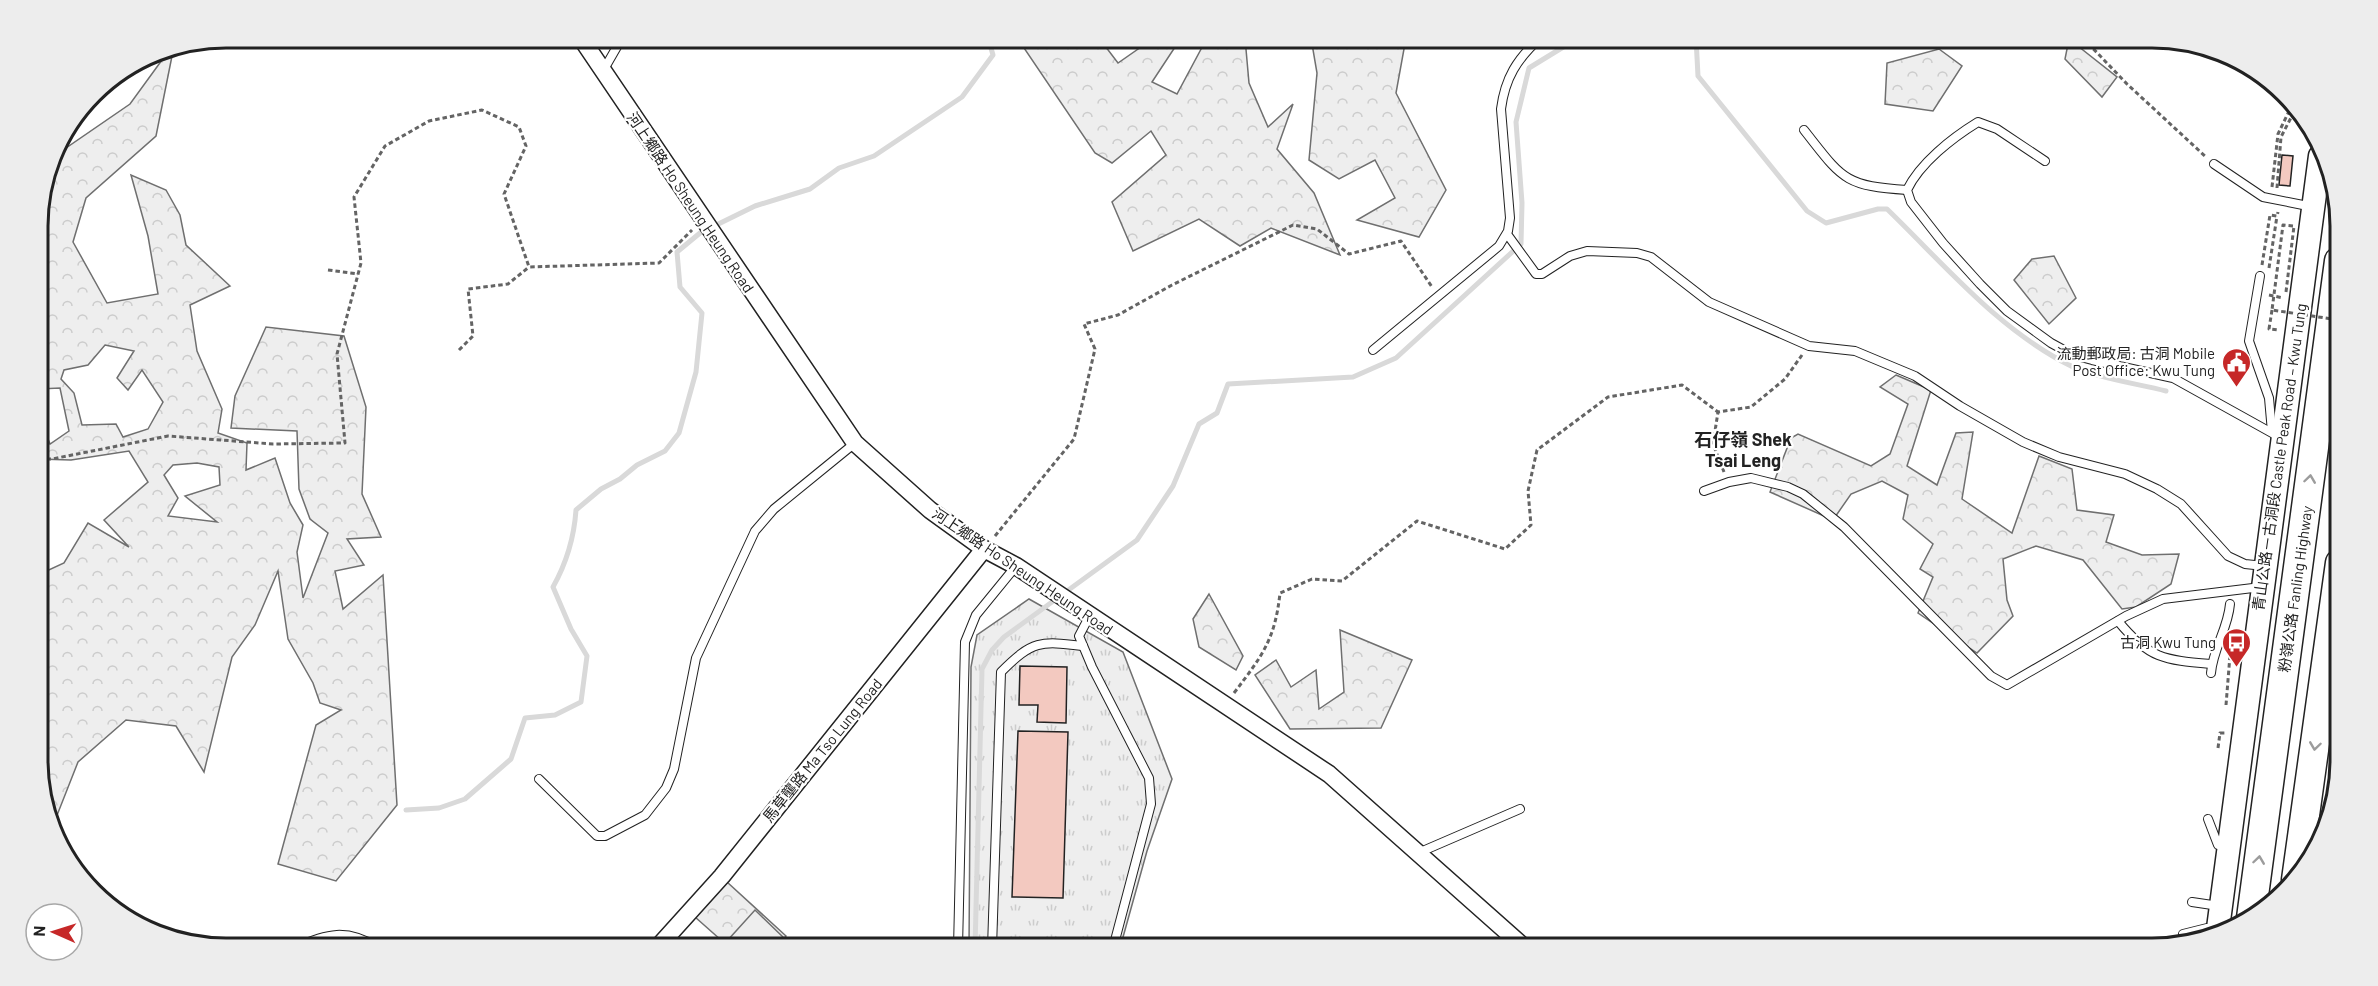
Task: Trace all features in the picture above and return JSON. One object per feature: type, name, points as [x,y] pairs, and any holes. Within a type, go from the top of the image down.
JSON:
[{"type":"highway","name":"粉嶺公路 Fanling Highway","points":[[2253,906],[2330,328]]},
{"type":"highway","points":[[2299,861],[2330,635]]},
{"type":"main road","name":"青山公路－古洞段 Castle Peak Road – Kwu Tung","points":[[2218,925],[2263,576],[2276,435],[2319,165]]},
{"type":"street","name":"河上鄉路 Ho Sheung Heung Road","points":[[588,48],[855,443],[930,510],[984,549],[1016,566],[1329,774],[1514,938]]},
{"type":"street","name":"馬草壟路 Ma Tso Lung Road","points":[[666,938],[722,876],[984,549]]},
{"type":"lane","points":[[603,71],[616,48]]},
{"type":"lane","points":[[1373,350],[1500,246],[1507,234],[1510,218],[1501,109],[1503,92],[1509,74],[1519,58],[1530,48]]},
{"type":"lane","points":[[2045,162],[1997,129],[1978,123],[1923,166],[1913,177],[1907,190],[1911,202],[1943,243],[1980,284],[2007,311],[2051,343],[2073,355],[2173,378],[2276,435]]},
{"type":"lane","points":[[1804,130],[1834,168],[1848,179],[1870,188],[1907,190]]},
{"type":"lane","points":[[2214,164],[2263,197],[2313,207]]},
{"type":"lane","points":[[1507,234],[1536,274],[1542,274],[1578,252],[1637,253],[1651,257],[1709,303],[1809,346],[1855,351],[1925,381],[1960,406],[2024,442],[2059,457],[2140,481],[2181,504],[2228,556],[2263,576]]},
{"type":"lane","points":[[2260,276],[2249,340],[2269,398],[2276,435]]},
{"type":"lane","points":[[539,780],[597,836],[605,836],[645,815],[658,802],[674,769],[696,658],[748,544],[774,509],[855,443]]},
{"type":"lane","points":[[1704,491],[1729,482],[1751,478],[1788,487],[1803,494],[1844,527],[1990,676],[2007,685],[2118,621],[2163,599],[2263,576]]},
{"type":"lane","points":[[958,938],[965,642],[976,615],[1016,566]]},
{"type":"lane","points":[[2118,621],[2137,645],[2148,651],[2175,661],[2212,669],[2213,655],[2228,623],[2230,604]]},
{"type":"lane","points":[[1090,615],[1079,636],[1149,778],[1151,804],[1116,938]]},
{"type":"lane","points":[[992,938],[1001,672],[1018,655],[1045,642],[1083,646]]},
{"type":"lane","points":[[1418,853],[1520,809]]},
{"type":"lane","points":[[2208,819],[2218,845],[2229,847]]},
{"type":"lane","points":[[2192,902],[2221,906]]},
{"type":"lane","points":[[2183,934],[2208,929]]},
{"type":"lane","points":[[321,938],[343,934],[363,938]]},
{"type":"path","points":[[2093,48],[2127,84],[2214,164]]},
{"type":"path","points":[[48,459],[168,436],[273,444],[345,443],[337,354],[361,263],[354,197],[385,146],[429,121],[482,110],[519,127],[526,146],[504,194],[529,267]]},
{"type":"path","points":[[2272,187],[2278,134],[2288,112]]},
{"type":"path","points":[[459,350],[473,336],[468,289],[508,284],[529,267],[658,263],[703,219]]},
{"type":"path","points":[[984,549],[1074,439],[1095,349],[1084,324],[1118,315],[1172,285],[1293,225],[1317,229],[1349,254],[1401,241],[1438,296]]},
{"type":"path","points":[[2286,292],[2294,226],[2283,225],[2272,310],[2330,319]]},
{"type":"path","points":[[328,270],[358,274]]},
{"type":"path","points":[[2257,293],[2290,299]]},
{"type":"path","points":[[1225,706],[1267,649],[1277,620],[1280,592],[1312,579],[1342,581],[1417,521],[1505,549],[1531,525],[1528,490],[1537,450],[1608,397],[1682,385],[1718,412],[1751,408],[1785,379],[1809,346]]},
{"type":"path","points":[[1718,412],[1713,444],[1729,482]]},
{"type":"path","points":[[2218,748],[2220,732]]},
{"type":"green space","points":[[1024,48],[1107,48],[1118,63],[1140,48],[1174,48],[1152,82],[1177,94],[1202,48],[1246,48],[1249,83],[1268,127],[1293,104],[1277,149],[1314,193],[1340,255],[1271,228],[1240,246],[1199,219],[1133,251],[1112,202],[1166,155],[1151,131],[1112,163],[1095,153]]},
{"type":"green space","points":[[1313,48],[1404,48],[1396,93],[1446,190],[1419,237],[1357,220],[1395,198],[1375,160],[1339,179],[1309,160],[1317,73]]},
{"type":"green space","points":[[2067,48],[2080,48],[2117,77],[2102,97],[2065,59]]},
{"type":"green space","points":[[1939,49],[1962,66],[1933,111],[1885,104],[1887,63]]},
{"type":"green space","points":[[172,56],[156,136],[86,198],[73,242],[107,303],[158,294],[148,236],[131,175],[166,190],[180,215],[186,245],[230,286],[190,305],[197,351],[222,409],[218,433],[247,443],[246,470],[275,458],[290,503],[303,525],[297,552],[303,598],[328,533],[310,519],[299,489],[297,431],[231,428],[235,396],[266,327],[344,336],[366,407],[362,494],[381,537],[347,539],[364,565],[335,571],[343,609],[383,575],[397,805],[336,881],[278,864],[316,725],[341,710],[320,703],[313,683],[288,639],[278,571],[255,625],[232,657],[204,772],[176,726],[126,720],[78,762],[57,816],[51,795],[48,760],[48,570],[64,563],[88,523],[129,547],[104,520],[148,482],[129,451],[71,460],[48,459],[48,439],[50,444],[69,431],[60,388],[48,389],[48,214],[54,180],[65,148],[130,104],[162,60]],"holes":[[[105,345],[134,351],[117,378],[128,390],[142,370],[163,402],[148,429],[123,437],[116,424],[82,425],[74,393],[61,379],[64,370],[88,365]],[[197,463],[219,467],[220,485],[185,496],[217,522],[168,516],[178,498],[164,475],[173,465]]]},
{"type":"green space","points":[[2054,256],[2076,298],[2049,324],[2014,280],[2032,259]]},
{"type":"green space","points":[[1896,375],[1931,390],[1907,466],[1937,485],[1956,433],[1973,432],[1962,499],[2012,533],[2039,456],[2072,469],[2077,510],[2114,515],[2106,542],[2142,555],[2179,554],[2171,584],[2136,607],[2122,609],[2083,560],[2036,546],[2003,559],[2007,600],[2013,616],[1977,653],[1918,613],[1933,577],[1920,569],[1933,544],[1903,519],[1908,495],[1882,481],[1851,494],[1833,520],[1770,492],[1791,438],[1798,434],[1871,466],[1890,454],[1908,404],[1880,387]]},
{"type":"green space","points":[[1209,594],[1243,656],[1236,670],[1199,647],[1193,619]]},
{"type":"green space","points":[[1029,599],[1123,652],[1172,779],[1147,851],[1123,938],[969,938],[971,667],[977,635]]},
{"type":"green space","points":[[1340,630],[1412,660],[1381,728],[1290,729],[1255,675],[1276,660],[1291,687],[1316,670],[1319,709],[1344,692]]},
{"type":"green space","points":[[727,882],[786,936],[784,938],[719,938],[695,917]]},
{"type":"green space","points":[[755,910],[784,938],[730,938]]},
{"type":"building","points":[[2282,155],[2293,156],[2290,186],[2279,185]]},
{"type":"building","points":[[1020,666],[1067,667],[1066,723],[1037,722],[1038,705],[1019,705]]},
{"type":"building","points":[[1018,731],[1068,732],[1063,898],[1012,897]]},
{"type":"waterway","points":[[406,810],[439,808],[465,799],[511,759],[525,718],[555,715],[581,702],[587,656],[571,629],[553,587],[569,550],[576,510],[601,489],[620,479],[637,465],[665,451],[679,433],[696,372],[702,313],[680,287],[677,252],[700,233],[755,206],[810,189],[839,168],[874,156],[962,97],[993,55],[991,48]]},
{"type":"waterway","points":[[975,938],[982,669],[992,650],[1004,637],[1137,540],[1173,486],[1199,424],[1217,413],[1228,384],[1353,377],[1396,358],[1521,244],[1522,203],[1516,122],[1529,68],[1562,48]]},
{"type":"waterway","points":[[1697,48],[1698,76],[1807,211],[1826,223],[1878,209],[1887,209],[1974,296],[2021,335],[2046,352],[2083,371],[2166,391]]},
{"type":"place","name":"流動郵政局: 古洞 Mobile Post Office: Kwu Tung","points":[[2236,388]]},
{"type":"place","name":"古洞 Kwu Tung","points":[[2237,668]]},
{"type":"district","name":"石仔嶺 Shek Tsai Leng","points":[[1743,449]]}]
